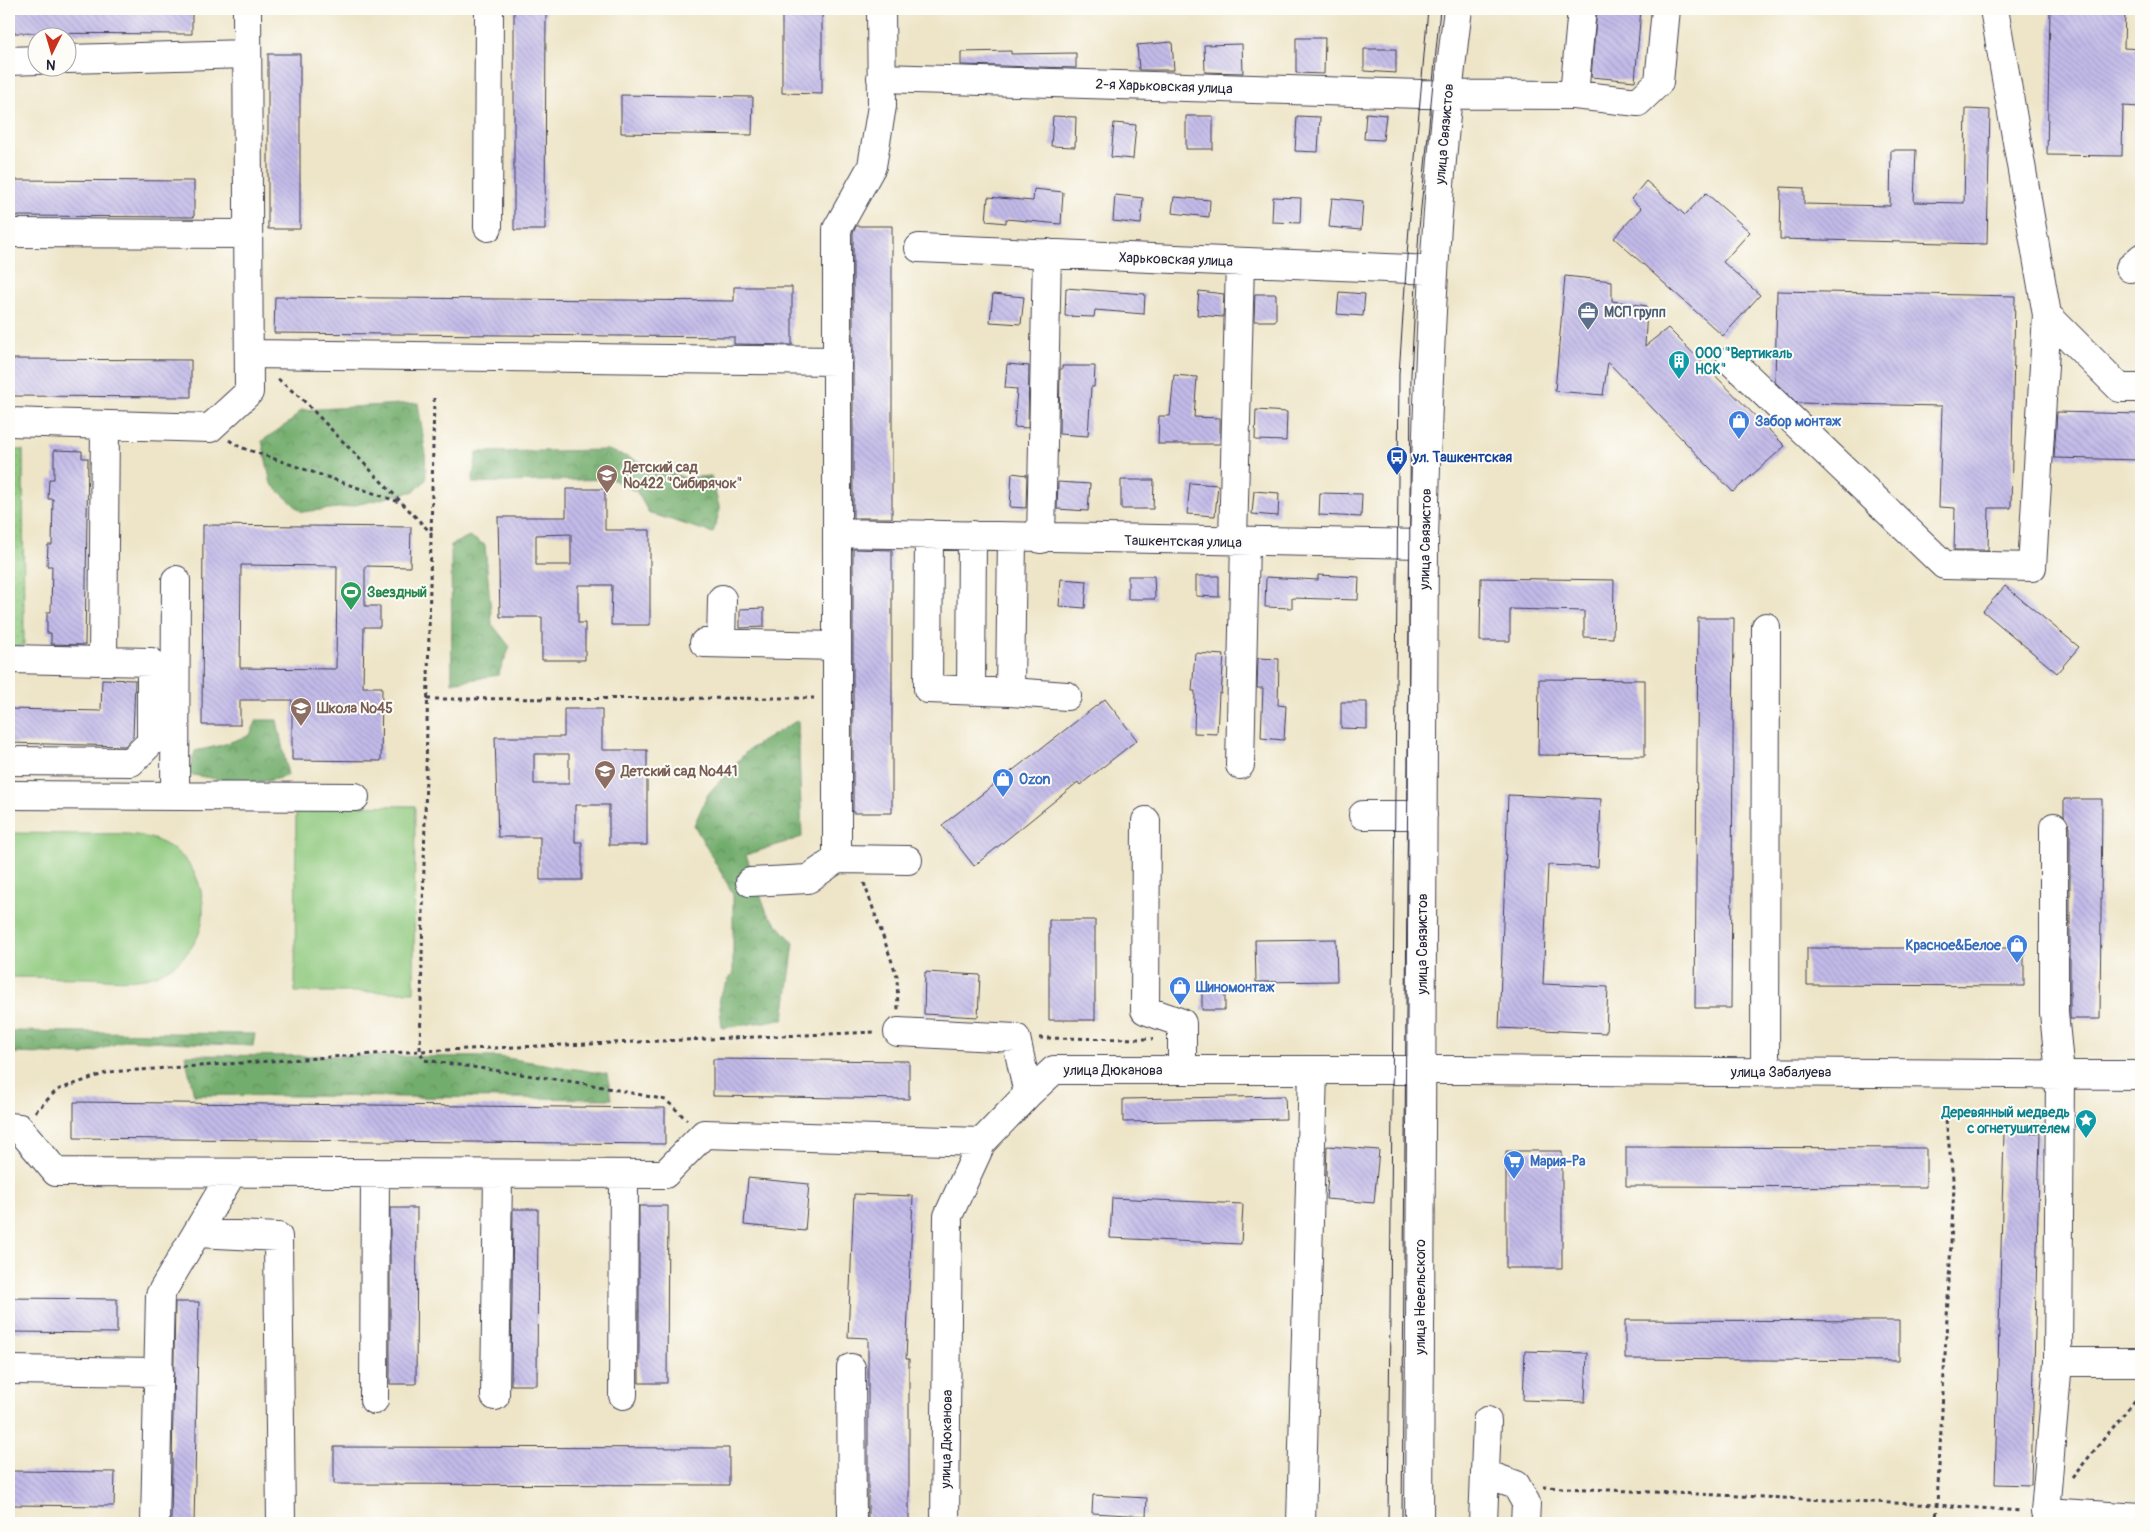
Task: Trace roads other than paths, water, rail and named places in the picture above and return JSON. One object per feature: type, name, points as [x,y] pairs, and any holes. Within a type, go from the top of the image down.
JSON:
[{"type":"street","points":[[9,422],[210,428],[249,392],[247,9]]},
{"type":"street","points":[[488,226],[489,9]]},
{"type":"street","points":[[838,859],[837,229],[872,166],[882,106],[881,9]]},
{"type":"street","name":"улица Связистов","points":[[1421,1070],[1424,544],[1433,270],[1447,94],[1458,9]]},
{"type":"street","points":[[1574,95],[1582,9]]},
{"type":"street","name":"2-я Харьковская улица","points":[[881,78],[1447,94],[1574,95],[1638,102],[1658,82],[1666,9]]},
{"type":"street","points":[[1732,361],[1944,564],[2032,567],[2047,315],[1994,9]]},
{"type":"street","points":[[78,59],[248,54]]},
{"type":"street","points":[[9,60],[28,60]]},
{"type":"street","points":[[9,233],[248,234]]},
{"type":"street","name":"Харьковская улица","points":[[919,248],[1433,270]]},
{"type":"street","points":[[1041,538],[1047,253]]},
{"type":"street","points":[[1240,262],[1240,764]]},
{"type":"street","points":[[2047,315],[2120,388],[2141,388]]},
{"type":"street","points":[[249,354],[837,360]]},
{"type":"street","points":[[103,660],[105,425]]},
{"type":"street","name":"Ташкентская улица","points":[[836,533],[1424,544]]},
{"type":"street","points":[[936,534],[928,689],[1067,696]]},
{"type":"street","points":[[971,691],[972,535]]},
{"type":"street","points":[[1010,692],[1012,537]]},
{"type":"street","points":[[175,796],[176,580]]},
{"type":"street","points":[[722,599],[712,643],[837,646]]},
{"type":"street","points":[[1765,1072],[1766,627]]},
{"type":"street","points":[[9,659],[151,662],[151,742],[132,761],[9,761]]},
{"type":"street","points":[[9,794],[355,797]]},
{"type":"street","points":[[1363,815],[1423,815]]},
{"type":"street","points":[[1146,821],[1145,1010],[1182,1023],[1182,1070]]},
{"type":"street","points":[[2054,827],[2054,1013],[2060,1074],[2058,1362],[2044,1512],[2141,1518]]},
{"type":"street","points":[[750,882],[808,879],[838,859],[908,860]]},
{"type":"street","points":[[898,1032],[1016,1038],[1028,1094]]},
{"type":"street","name":"улица Дюканова","points":[[945,1523],[948,1216],[982,1142],[1028,1094],[1054,1070],[1421,1070]]},
{"type":"street","points":[[1300,1523],[1313,1070]]},
{"type":"street","name":"улица Забалуева","points":[[1421,1070],[2141,1075]]},
{"type":"street","name":"улица Невельского","points":[[1419,1523],[1421,1070]]},
{"type":"street","points":[[14,1128],[56,1172],[665,1174],[704,1134],[982,1142]]},
{"type":"street","points":[[155,1523],[160,1295],[232,1173]]},
{"type":"street","points":[[374,1400],[375,1173]]},
{"type":"street","points":[[495,1396],[498,1174]]},
{"type":"street","points":[[623,1395],[624,1174]]},
{"type":"street","points":[[197,1233],[278,1237],[281,1523]]},
{"type":"street","points":[[2058,1362],[2141,1362]]},
{"type":"street","points":[[851,1368],[852,1523]]},
{"type":"street","points":[[9,1370],[159,1372]]},
{"type":"street","points":[[1483,1523],[1487,1421]]},
{"type":"street","points":[[1485,1474],[1516,1485],[1526,1503],[1525,1523]]},
{"type":"tram line","points":[[1388,1523],[1399,374],[1409,227],[1428,9]]},
{"type":"tram line","points":[[1402,1523],[1411,375],[1419,229],[1440,9]]},
{"type":"place","name":"МСП групп","points":[[1588,331]]},
{"type":"place","name":"ООО \"Вертикаль НСК\"","points":[[1679,380]]},
{"type":"place","name":"Забор монтаж","points":[[1739,440]]},
{"type":"place","name":"ул. Ташкентская","points":[[1397,476]]},
{"type":"place","name":"Детский сад №422 \"Сибирячок\"","points":[[607,494]]},
{"type":"place","name":"Звездный","points":[[351,611]]},
{"type":"place","name":"Школа №45","points":[[301,727]]},
{"type":"place","name":"Детский сад №441","points":[[605,790]]},
{"type":"place","name":"Ozon","points":[[1003,798]]},
{"type":"place","name":"Красное&Белое","points":[[2017,964]]},
{"type":"place","name":"Шиномонтаж","points":[[1180,1006]]},
{"type":"place","name":"Деревянный медведь с огнетушителем","points":[[2086,1139]]},
{"type":"place","name":"Мария-Ра","points":[[1514,1180]]}]
